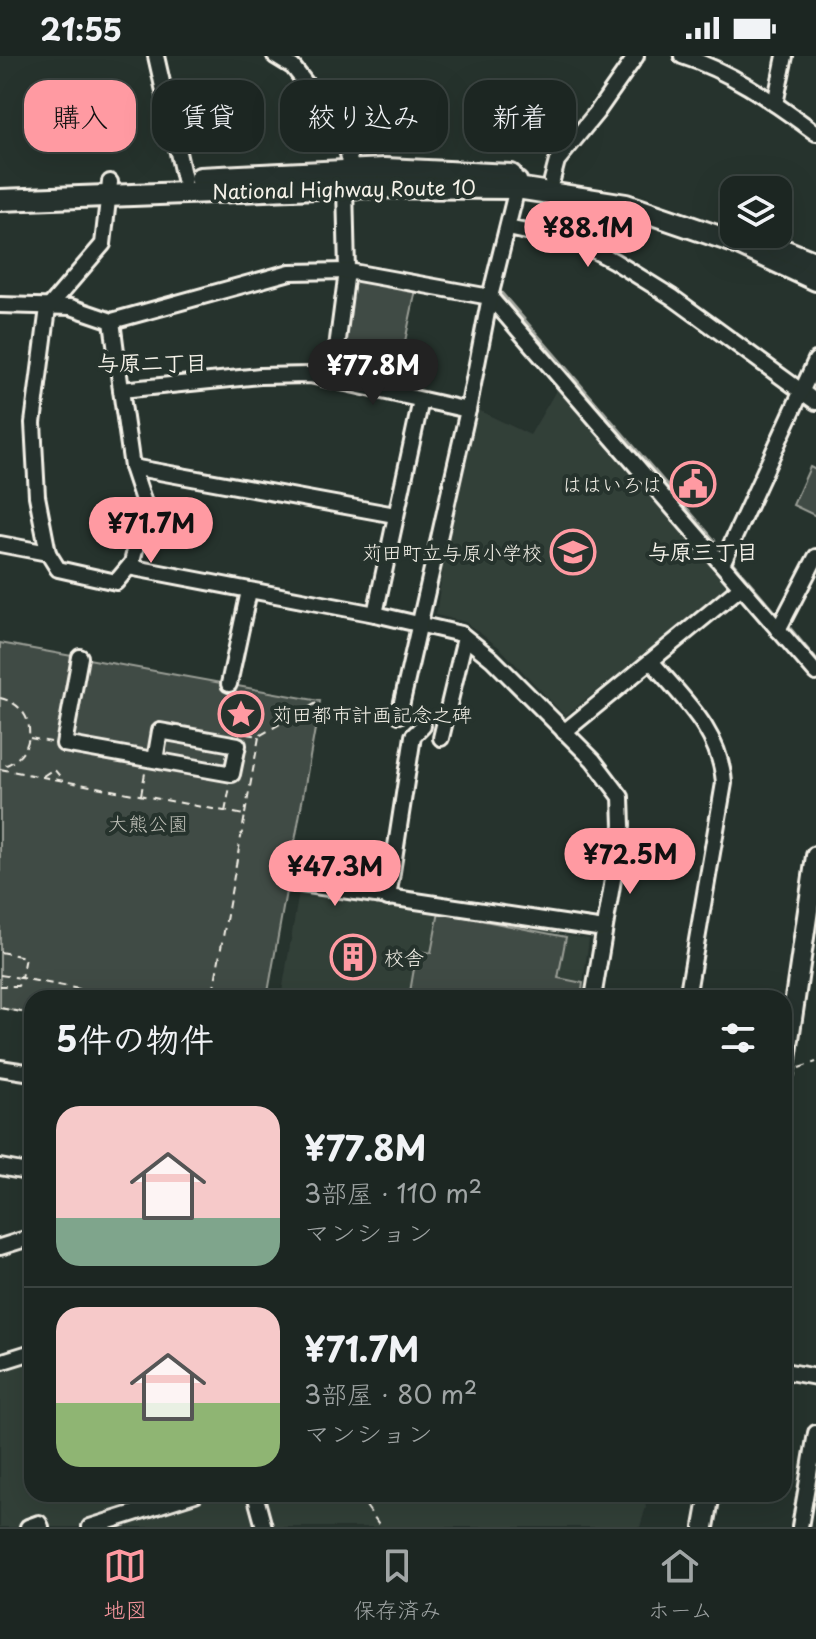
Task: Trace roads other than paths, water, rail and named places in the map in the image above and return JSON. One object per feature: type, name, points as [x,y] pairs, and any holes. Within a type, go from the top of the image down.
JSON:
[{"type":"highway","name":"National Highway Route 10","points":[[0,200],[184,179],[552,180],[588,186],[720,225]]},
{"type":"highway","name":"National Highway Route 10","points":[[0,189],[109,189],[348,179]]},
{"type":"highway","name":"National Highway Route 10","points":[[519,182],[626,205],[813,271]]},
{"type":"highway","name":"National Highway Route 10","points":[[772,248],[813,271]]},
{"type":"main road","points":[[792,1047],[816,856]]},
{"type":"main road","points":[[704,1527],[709,1502]]},
{"type":"street","points":[[156,56],[184,179]]},
{"type":"street","points":[[275,56],[293,67],[328,112],[346,145],[347,271],[333,378]]},
{"type":"street","points":[[552,180],[557,161],[597,112],[636,56]]},
{"type":"street","points":[[682,56],[747,83],[816,133]]},
{"type":"street","points":[[775,104],[785,56]]},
{"type":"street","points":[[399,715],[468,410],[490,297],[519,182]]},
{"type":"street","points":[[109,189],[103,244],[48,308],[33,423],[37,496],[48,553],[58,569],[116,582],[129,567],[145,506],[132,467],[112,321]]},
{"type":"street","points":[[508,228],[582,244],[603,255],[672,297],[816,402]]},
{"type":"street","points":[[0,305],[71,307],[112,321],[290,272],[347,271],[490,297],[816,673]]},
{"type":"street","points":[[722,564],[816,360]]},
{"type":"street","points":[[121,390],[260,376],[333,378],[468,410]]},
{"type":"street","points":[[375,614],[421,400]]},
{"type":"street","points":[[132,467],[395,515]]},
{"type":"street","points":[[0,544],[48,553]]},
{"type":"street","points":[[778,630],[816,557]]},
{"type":"street","points":[[129,567],[420,625],[465,638],[492,659],[607,775],[621,797],[622,826],[594,990]]},
{"type":"street","points":[[564,732],[741,587]]},
{"type":"street","points":[[229,684],[249,591]]},
{"type":"street","points":[[441,738],[465,638]]},
{"type":"street","points":[[80,657],[64,744],[232,774],[238,745],[160,731],[155,760]]},
{"type":"street","points":[[651,661],[710,730],[723,759],[724,783],[688,990]]},
{"type":"street","points":[[388,898],[413,736],[423,726]]},
{"type":"street","points":[[288,882],[604,929]]},
{"type":"street","points":[[0,1069],[24,1072]]},
{"type":"street","points":[[0,1167],[24,1172]]},
{"type":"street","points":[[0,1247],[24,1240]]},
{"type":"street","points":[[0,1362],[24,1354]]},
{"type":"street","points":[[792,1372],[816,1377]]},
{"type":"street","points":[[800,1527],[816,1433]]},
{"type":"street","points":[[90,1527],[170,1502]]},
{"type":"street","points":[[257,1502],[264,1527]]},
{"type":"street","points":[[28,1527],[39,1523],[41,1527]]},
{"type":"waterway","points":[[500,292],[723,551]]},
{"type":"waterway","points":[[728,558],[780,618]]},
{"type":"waterway","points":[[786,624],[816,660]]},
{"type":"place","name":"ははいろは","points":[[693,484]]},
{"type":"place","name":"苅田町立与原小学校","points":[[573,552]]},
{"type":"place","name":"苅田都市計画記念之碑","points":[[241,714]]},
{"type":"place","name":"校舎","points":[[353,957]]},
{"type":"district","name":"与原二丁目","points":[[152,361]]},
{"type":"district","name":"与原三丁目","points":[[703,550]]},
{"type":"park label","name":"大熊公園","points":[[148,823]]}]
